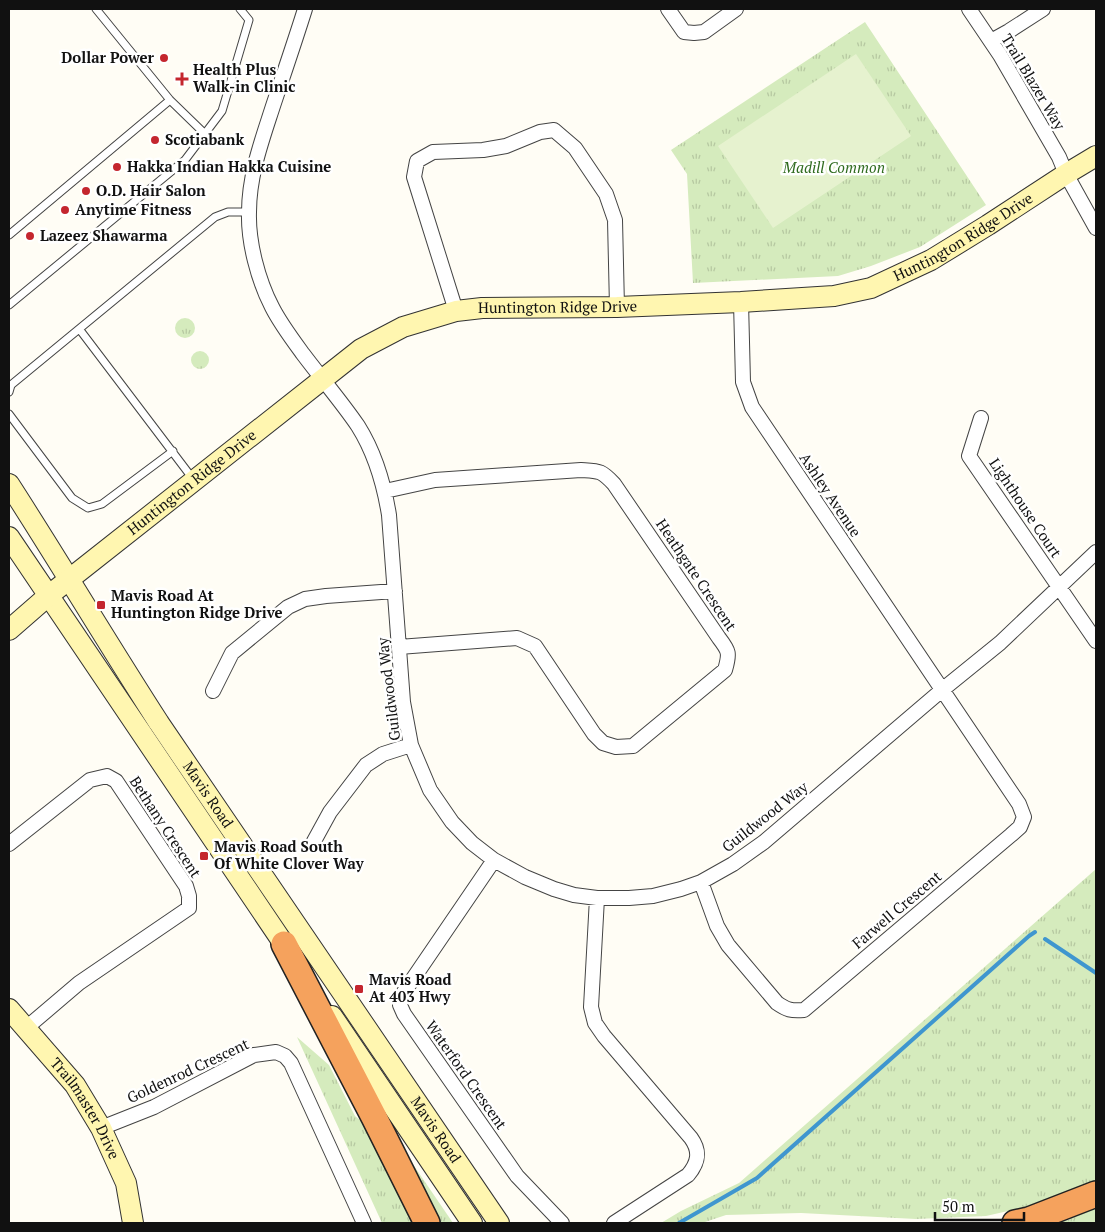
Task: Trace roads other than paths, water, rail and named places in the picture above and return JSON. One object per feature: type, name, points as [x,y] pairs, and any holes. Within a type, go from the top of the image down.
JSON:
[{"type":"highway","points":[[284,944],[427,1223]]},
{"type":"highway","points":[[1015,1223],[1029,1220],[1096,1194]]},
{"type":"main road","name":"Huntington Ridge Drive","points":[[9,630],[48,596],[361,349],[404,327],[456,311],[482,308],[617,307],[741,302],[834,296],[872,288],[931,260],[988,226],[1096,156]]},
{"type":"main road","name":"Mavis Road","points":[[9,484],[52,549],[120,663],[159,723],[499,1223]]},
{"type":"main road","name":"Mavis Road","points":[[9,537],[472,1223]]},
{"type":"main road","name":"Trailmaster Drive","points":[[9,1009],[75,1085],[101,1128],[126,1183],[133,1223]]},
{"type":"street","name":"Guildwood Way","points":[[305,9],[262,138],[254,170],[249,212],[253,249],[261,280],[271,307],[293,341],[358,428],[374,459],[385,491],[389,515],[403,702],[411,745],[430,790],[452,822],[472,843],[494,860],[525,877],[554,889],[574,895],[596,898],[653,896],[701,882],[733,864],[764,842],[1000,643],[1096,552]]},
{"type":"street","points":[[668,9],[684,32],[694,34],[704,32],[736,9]]},
{"type":"street","name":"Trail Blazer Way","points":[[969,9],[1000,55],[1059,156],[1066,174]]},
{"type":"street","points":[[991,42],[1043,9]]},
{"type":"street","points":[[456,311],[414,177],[417,161],[433,152],[483,150],[506,146],[540,132],[554,130],[575,148],[606,194],[614,220],[617,307]]},
{"type":"street","points":[[1066,174],[1096,228]]},
{"type":"street","name":"Ashley Avenue","points":[[741,302],[743,382],[752,407],[942,690]]},
{"type":"street","name":"Lighthouse Court","points":[[981,418],[969,456],[1059,587]]},
{"type":"street","name":"Heathgate Crescent","points":[[385,491],[435,480],[599,471],[606,475],[614,484],[727,649],[728,660],[725,670],[633,746],[616,747],[603,743],[594,734],[535,646],[517,638],[399,647]]},
{"type":"street","points":[[1059,587],[1096,641]]},
{"type":"street","points":[[213,691],[232,653],[288,607],[305,599],[395,591]]},
{"type":"street","name":"Farwell Crescent","points":[[701,882],[717,926],[728,945],[777,1003],[786,1010],[804,1010],[1020,827],[1024,817],[1019,804],[942,690]]},
{"type":"street","points":[[313,843],[330,812],[366,765],[383,754],[411,745]]},
{"type":"street","name":"Bethany Crescent","points":[[9,844],[90,780],[107,776],[116,782],[186,886],[189,896],[189,908],[80,983],[25,1029]]},
{"type":"street","name":"Waterford Crescent","points":[[494,860],[404,992],[400,1005],[404,1014],[517,1176],[562,1223]]},
{"type":"street","points":[[596,898],[591,1007],[595,1022],[604,1036],[691,1138],[695,1144],[697,1156],[694,1167],[688,1175],[614,1223]]},
{"type":"street","name":"Goldenrod Crescent","points":[[101,1128],[154,1107],[254,1055],[276,1052],[284,1056],[291,1063],[364,1223]]},
{"type":"lane","points":[[96,9],[170,100],[204,133]]},
{"type":"lane","points":[[9,305],[185,160],[222,111],[249,20],[240,9]]},
{"type":"lane","points":[[9,235],[170,100]]},
{"type":"lane","points":[[9,392],[11,386],[216,216],[228,212],[249,212]]},
{"type":"lane","points":[[80,330],[194,481]]},
{"type":"lane","points":[[9,414],[72,498],[88,508],[102,504],[172,451]]},
{"type":"waterway","points":[[679,1223],[757,1178],[1035,932]]},
{"type":"waterway","points":[[1045,939],[1096,973]]},
{"type":"place","name":"Dollar Power","points":[[164,58]]},
{"type":"place","name":"Health Plus Walk-in Clinic","points":[[182,79]]},
{"type":"place","name":"Scotiabank","points":[[155,140]]},
{"type":"place","name":"Hakka Indian Hakka Cuisine","points":[[117,167]]},
{"type":"place","name":"O.D. Hair Salon","points":[[86,191]]},
{"type":"place","name":"Anytime Fitness","points":[[65,210]]},
{"type":"place","name":"Lazeez Shawarma","points":[[30,236]]},
{"type":"place","name":"Mavis Road At Huntington Ridge Drive","points":[[101,605]]},
{"type":"place","name":"Mavis Road South Of White Clover Way","points":[[204,856]]},
{"type":"place","name":"Mavis Road At 403 Hwy","points":[[359,989]]},
{"type":"park label","name":"Madill Common","points":[[834,168]]}]
